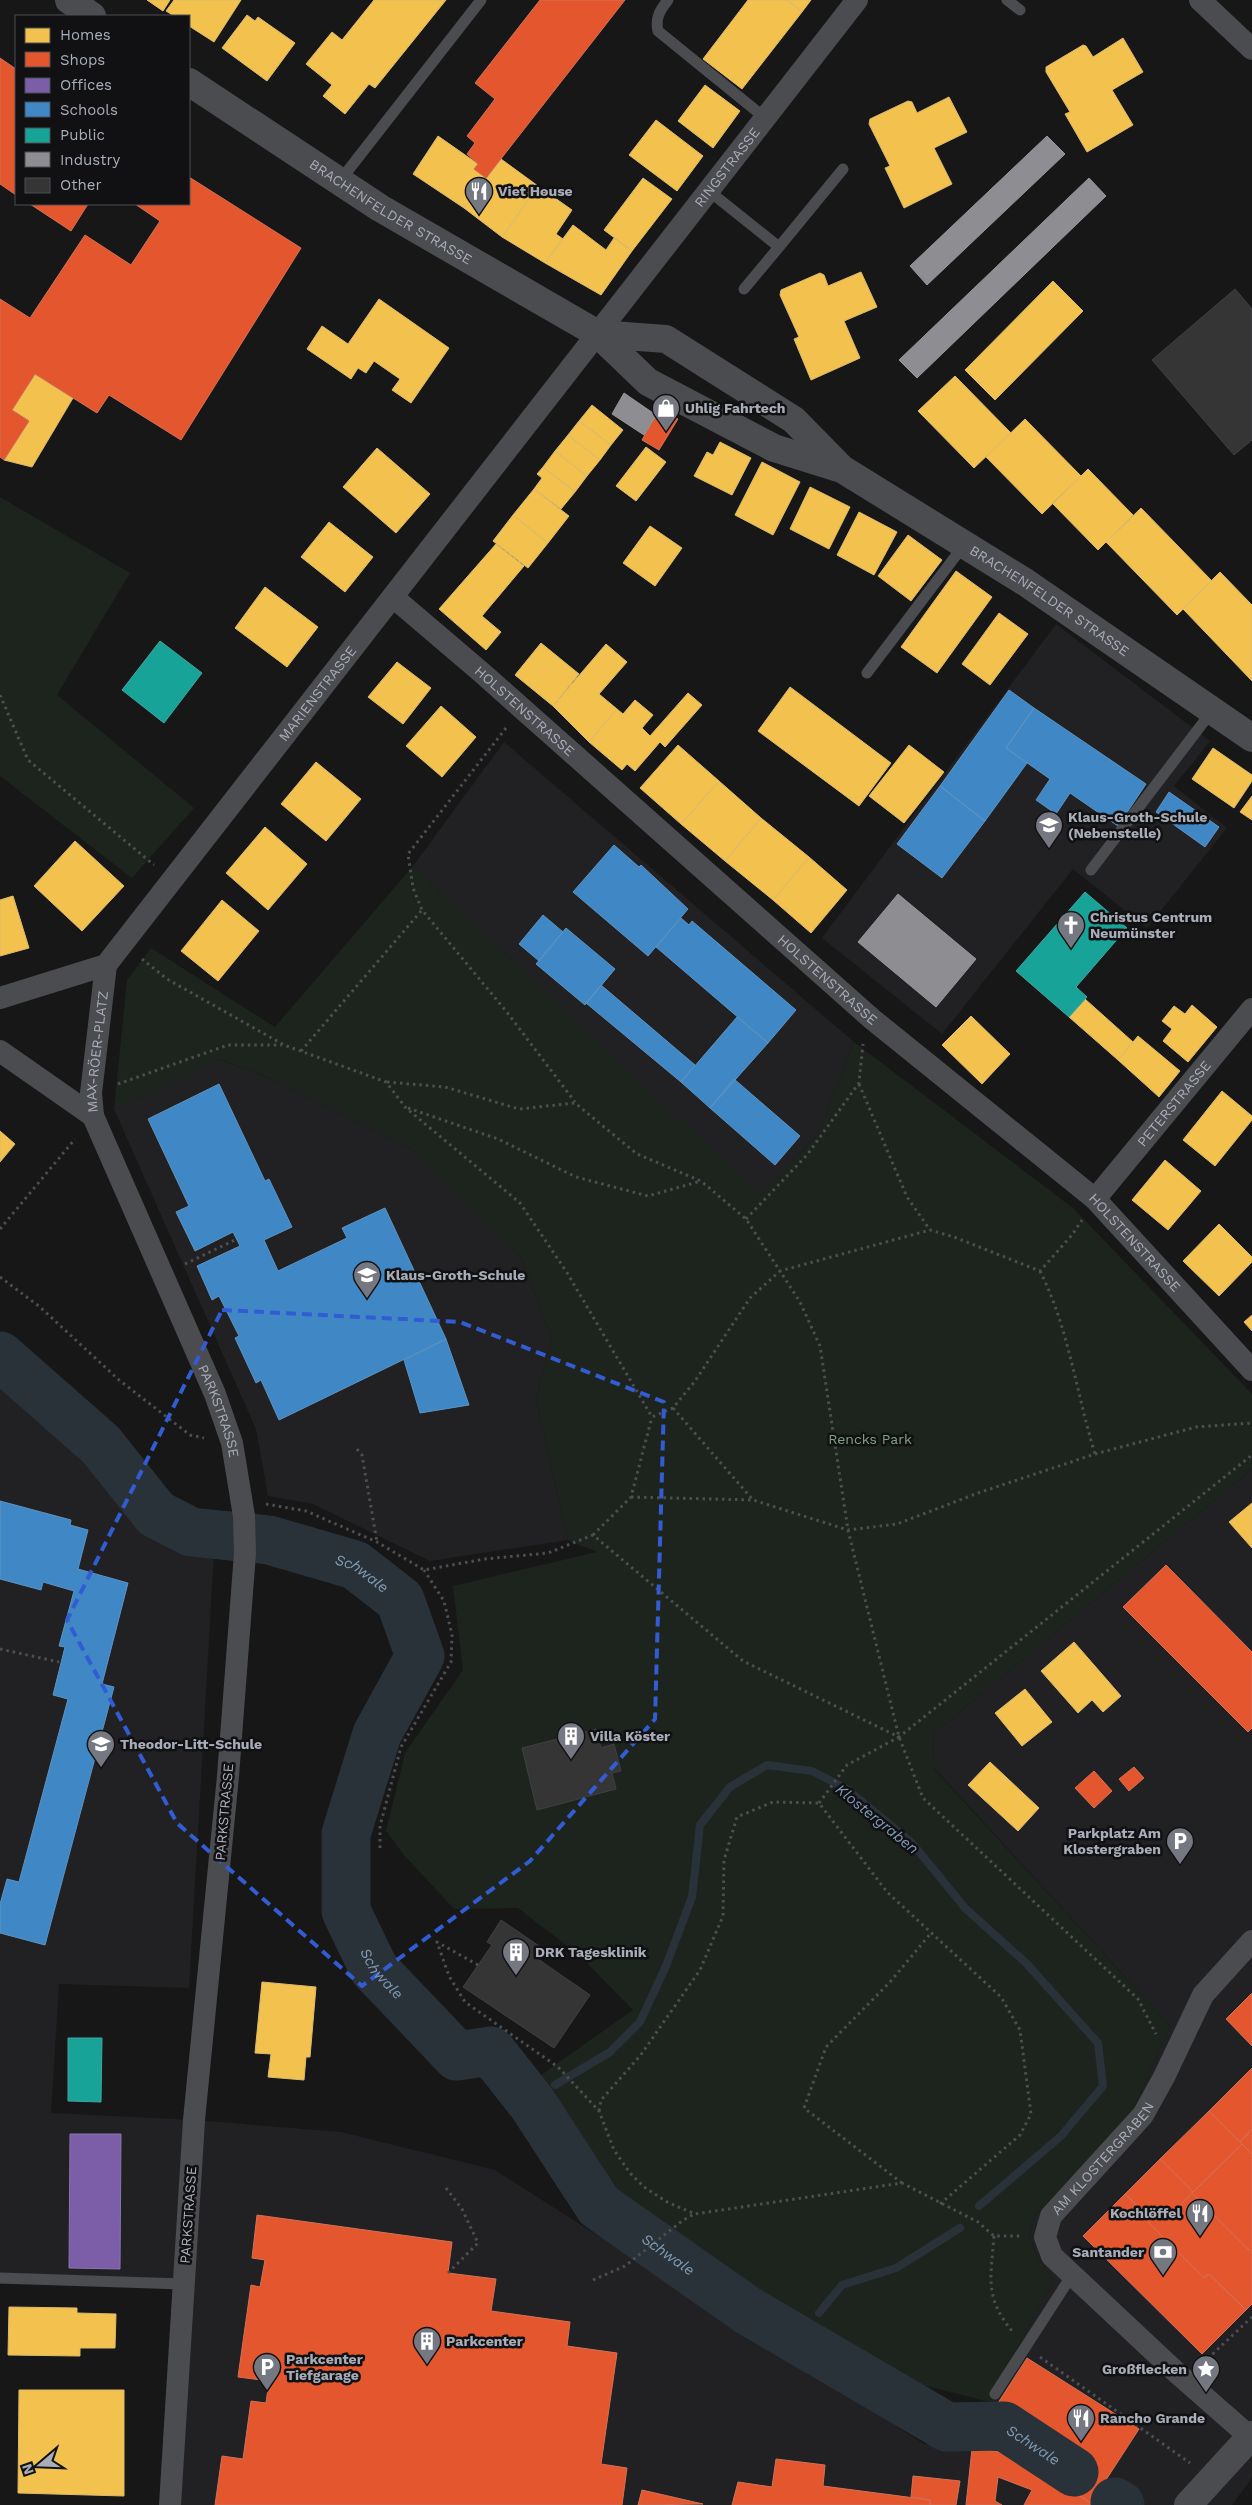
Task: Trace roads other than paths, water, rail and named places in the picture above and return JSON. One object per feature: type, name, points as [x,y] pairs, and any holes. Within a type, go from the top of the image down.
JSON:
[{"type":"street","points":[[69,0],[91,15]]},
{"type":"street","name":"RINGSTRASSE","points":[[598,334],[857,0]]},
{"type":"street","points":[[1200,0],[1252,49]]},
{"type":"street","name":"BRACHENFELDER STRASSE","points":[[190,83],[380,208],[598,334],[648,382],[774,448],[842,469]]},
{"type":"street","name":"BRACHENFELDER STRASSE","points":[[598,334],[666,339],[794,420],[842,469],[1025,582],[1252,738]]},
{"type":"street","name":"MARIENSTRASSE","points":[[106,964],[598,334]]},
{"type":"street","name":"HOLSTENSTRASSE","points":[[393,597],[522,708],[872,1019],[1095,1199],[1252,1370]]},
{"type":"street","points":[[0,998],[106,964]]},
{"type":"street","name":"MAX-RÖER-PLATZ","points":[[94,1116],[91,1093],[106,964]]},
{"type":"street","name":"PETERSTRASSE","points":[[1095,1199],[1252,1009]]},
{"type":"street","name":"MAX-RÖER-PLATZ","points":[[0,1051],[94,1116]]},
{"type":"street","name":"PARKSTRASSE","points":[[94,1116],[215,1394],[232,1443],[244,1507],[245,1553],[227,1785],[194,2120],[170,2505]]},
{"type":"street","name":"AM KLOSTERGRABEN","points":[[1072,2274],[1052,2256],[1045,2237],[1051,2216],[1143,2114],[1164,2077],[1203,1995],[1252,1941]]},
{"type":"street","points":[[1072,2274],[1185,2380],[1251,2436],[1188,2505]]},
{"type":"lane","points":[[339,182],[481,0]]},
{"type":"lane","points":[[668,0],[658,15],[656,23],[658,31],[765,118]]},
{"type":"lane","points":[[1007,0],[1020,10]]},
{"type":"lane","points":[[744,289],[843,169]]},
{"type":"lane","points":[[709,190],[779,247]]},
{"type":"lane","points":[[867,673],[964,545]]},
{"type":"lane","points":[[1091,870],[1212,710]]},
{"type":"lane","points":[[995,2394],[1024,2346],[1072,2274]]},
{"type":"lane","points":[[0,2278],[183,2284]]},
{"type":"waterway","name":"Schwale","points":[[0,1356],[101,1445],[156,1514],[191,1532],[269,1540],[355,1565],[400,1600],[420,1656],[377,1734],[346,1834],[346,1911],[374,1969],[457,2056],[491,2051],[532,2103],[599,2206],[747,2310],[947,2427],[1004,2426],[1074,2472]]},
{"type":"waterway","name":"Klostergraben","points":[[555,2085],[610,2052],[640,2022],[666,1966],[692,1897],[700,1825],[730,1787],[767,1765],[812,1771],[847,1789],[912,1843],[965,1908],[1026,1963],[1098,2043],[1103,2086],[1061,2136],[979,2206]]},
{"type":"waterway","name":"Klostergraben","points":[[819,2313],[842,2285],[896,2268],[960,2228]]},
{"type":"waterway","name":"Schwale","points":[[1115,2502],[1120,2505]]},
{"type":"place","name":"Viet House","points":[[479,215]]},
{"type":"place","name":"Uhlig Fahrtech","points":[[666,432]]},
{"type":"place","name":"Klaus-Groth-Schule (Nebenstelle)","points":[[1049,849]]},
{"type":"place","name":"Christus Centrum Neumünster","points":[[1071,949]]},
{"type":"place","name":"Klaus-Groth-Schule","points":[[367,1299]]},
{"type":"place","name":"Villa Köster","points":[[571,1760]]},
{"type":"place","name":"Theodor-Litt-Schule","points":[[101,1768]]},
{"type":"place","name":"Parkplatz Am Klostergraben","points":[[1180,1865]]},
{"type":"place","name":"DRK Tagesklinik","points":[[516,1976]]},
{"type":"place","name":"Kochlöffel","points":[[1200,2237]]},
{"type":"place","name":"Santander","points":[[1163,2276]]},
{"type":"place","name":"Parkcenter","points":[[427,2365]]},
{"type":"place","name":"Parkcenter Tiefgarage","points":[[267,2391]]},
{"type":"place","name":"Großflecken","points":[[1206,2393]]},
{"type":"place","name":"Rancho Grande","points":[[1081,2442]]},
{"type":"park label","name":"Rencks Park","points":[[870,1439]]}]
